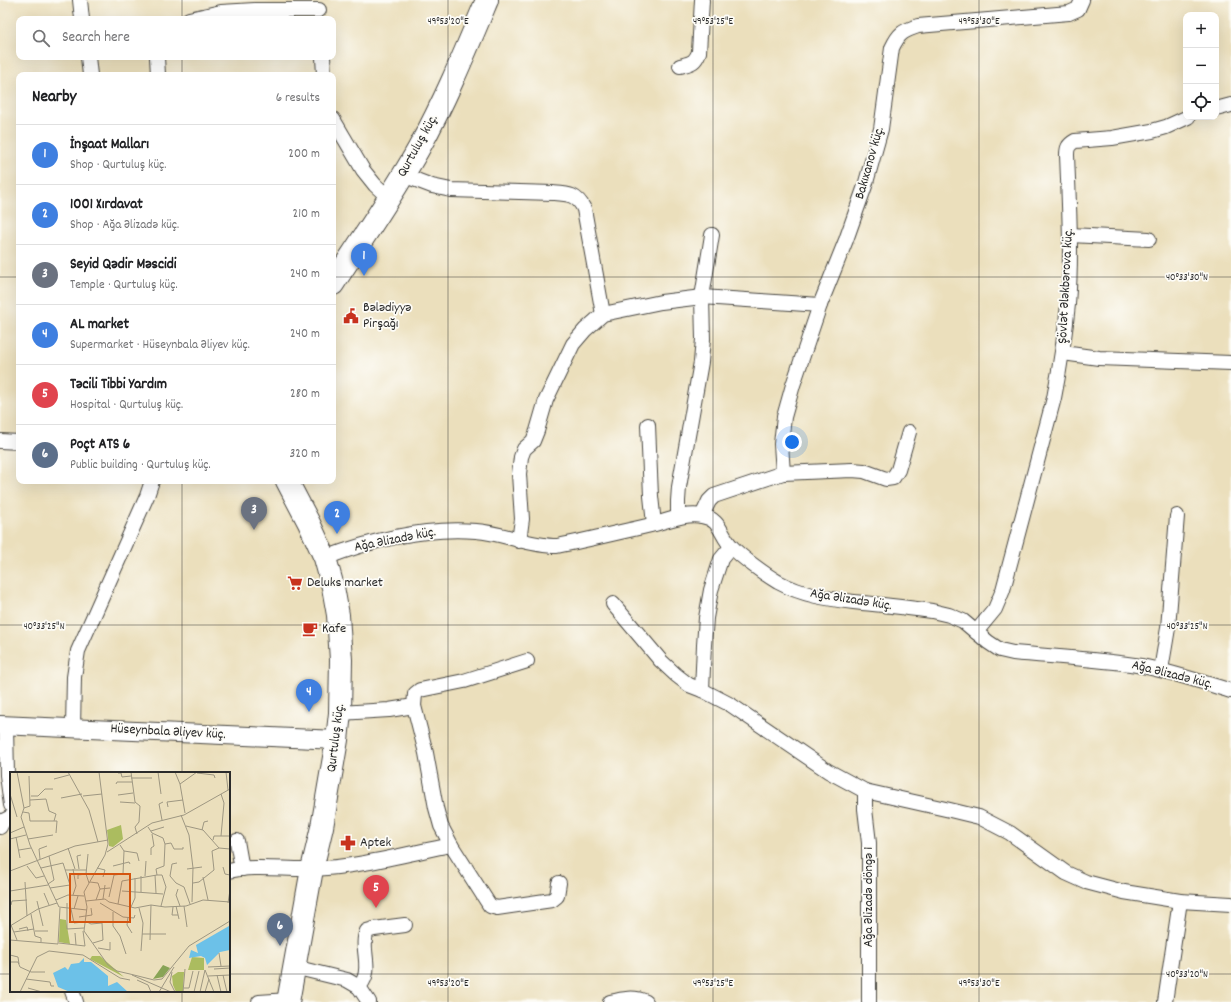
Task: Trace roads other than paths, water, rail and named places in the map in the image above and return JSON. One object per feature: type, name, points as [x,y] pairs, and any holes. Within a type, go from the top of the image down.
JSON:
[{"type":"main road","name":"Qurtuluş küç.","points":[[336,279],[389,198],[432,124],[485,1]]},
{"type":"main road","name":"Qurtuluş küç.","points":[[289,484],[309,523],[324,558],[333,587],[338,615],[341,660],[340,712],[337,740],[322,827],[312,869],[289,1001]]},
{"type":"street","points":[[80,0],[82,16]]},
{"type":"street","points":[[680,66],[692,62],[697,58],[699,52],[702,0]]},
{"type":"street","name":"Bakıxanov küç.","points":[[783,473],[781,444],[784,418],[793,385],[820,305],[846,240],[865,186],[881,130],[892,48],[897,37],[905,30],[918,26],[1069,13],[1078,8],[1082,0]]},
{"type":"street","points":[[203,16],[221,12],[255,10],[320,10]]},
{"type":"street","points":[[88,60],[90,72]]},
{"type":"street","points":[[157,60],[158,72]]},
{"type":"street","points":[[323,60],[324,72]]},
{"type":"street","points":[[1219,108],[1231,105]]},
{"type":"street","name":"Şövlət Ələkbərova küç.","points":[[976,632],[995,609],[1003,590],[1054,398],[1063,353],[1068,304],[1070,235],[1068,147],[1070,144],[1081,140],[1112,138],[1152,131],[1166,127],[1183,119]]},
{"type":"street","points":[[336,124],[363,170],[375,185],[389,198]]},
{"type":"street","points":[[403,175],[432,186],[451,190],[553,193],[574,196],[581,202],[584,209],[603,314]]},
{"type":"street","points":[[678,517],[679,487],[701,362],[703,339],[702,297],[712,235]]},
{"type":"street","points":[[1070,235],[1149,239]]},
{"type":"street","points":[[519,541],[522,519],[519,474],[521,457],[524,449],[533,441],[546,400],[573,344],[585,330],[603,314],[626,308],[702,297],[820,305]]},
{"type":"street","points":[[1063,353],[1098,358],[1231,363]]},
{"type":"street","points":[[648,425],[650,489],[654,524]]},
{"type":"street","points":[[702,516],[709,500],[714,496],[783,473],[852,470],[864,471],[886,479],[893,478],[898,470],[909,432]]},
{"type":"street","points":[[0,441],[16,442]]},
{"type":"street","points":[[73,728],[74,677],[78,651],[151,484]]},
{"type":"street","name":"Ağa Əlizadə küç.","points":[[324,558],[370,543],[424,532],[450,530],[477,531],[545,546],[557,546],[654,524],[678,517],[693,515],[702,516],[712,519],[718,525],[731,547],[776,580],[795,591],[823,598],[937,612],[949,615],[963,621],[1000,650],[1013,653],[1118,663],[1160,670],[1231,691]]},
{"type":"street","points":[[1160,670],[1168,628],[1177,516]]},
{"type":"street","points":[[702,690],[706,625],[711,590],[721,559],[731,547]]},
{"type":"street","points":[[612,604],[661,661],[689,685],[731,705],[828,772],[865,791],[979,817],[1010,833],[1066,873],[1086,882],[1124,892],[1180,901],[1231,904]]},
{"type":"street","points":[[527,661],[464,681],[420,690],[415,694],[414,706],[426,753],[436,808],[441,826],[451,845],[490,906],[497,908],[552,900],[557,896],[558,883]]},
{"type":"street","points":[[340,712],[389,710],[414,706]]},
{"type":"street","points":[[3,725],[10,798]]},
{"type":"street","name":"Hüseynbala Əliyev küç.","points":[[3,725],[337,740]]},
{"type":"street","name":"Ağa Əlizadə döngə 1","points":[[865,791],[865,809],[869,843],[869,1002]]},
{"type":"street","points":[[0,827],[3,821],[10,818]]},
{"type":"street","points":[[237,841],[236,870],[312,869],[375,860],[451,845]]},
{"type":"street","points":[[1165,1002],[1180,901]]},
{"type":"street","points":[[359,988],[364,979],[366,969],[365,937],[367,931],[374,928],[405,924]]},
{"type":"street","points":[[294,967],[347,980],[359,988],[369,1002]]},
{"type":"street","points":[[72,992],[76,1002]]},
{"type":"street","points":[[610,1002],[626,998],[637,998],[646,1002]]},
{"type":"street","points":[[259,1002],[289,1001]]},
{"type":"place","name":"İnşaat Malları","points":[[364,276]]},
{"type":"place","name":"Bələdiyyə Pirşağı","points":[[351,316]]},
{"type":"place","name":"Seyid Qədir Məscidi","points":[[254,530]]},
{"type":"place","name":"1001 Xırdavat","points":[[337,534]]},
{"type":"place","name":"Deluks market","points":[[295,583]]},
{"type":"place","name":"Kafe","points":[[310,629]]},
{"type":"place","name":"AL market","points":[[309,712]]},
{"type":"place","name":"Aptek","points":[[348,843]]},
{"type":"place","name":"Təcili Tibbi Yardım","points":[[376,908]]},
{"type":"place","name":"Poçt ATS 6","points":[[280,946]]}]
